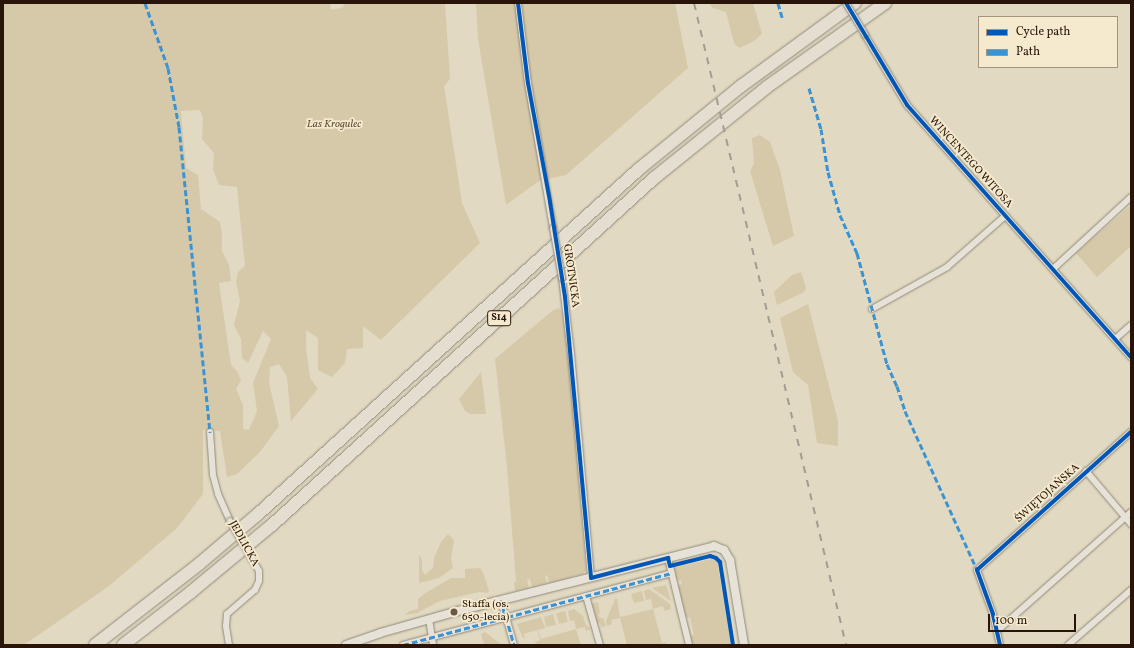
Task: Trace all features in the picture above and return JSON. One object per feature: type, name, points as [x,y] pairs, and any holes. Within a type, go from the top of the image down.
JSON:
[{"type":"highway","name":"S14","points":[[95,645],[199,564],[257,515],[639,169],[741,86],[855,3]]},
{"type":"highway","name":"S14","points":[[123,645],[191,592],[272,524],[653,179],[767,87],[885,3]]},
{"type":"street","name":"GROTNICKA","points":[[518,3],[528,83],[562,278],[571,353],[591,578]]},
{"type":"street","name":"WINCENTEGO WITOSA","points":[[846,3],[907,105],[1131,357]]},
{"type":"street","points":[[1053,269],[1131,197]]},
{"type":"street","points":[[872,309],[947,267],[1005,216]]},
{"type":"street","points":[[1115,339],[1131,325]]},
{"type":"street","name":"JEDLICKA","points":[[210,432],[213,475],[218,494],[230,521],[258,571],[259,581],[255,590],[227,614],[226,626],[229,645]]},
{"type":"street","name":"ŚWIĘTOJAŃSKA","points":[[997,630],[977,570],[1131,432]]},
{"type":"street","points":[[1086,471],[1131,524]]},
{"type":"street","points":[[1000,645],[997,630],[1131,512]]},
{"type":"street","points":[[348,645],[429,619],[714,546],[722,549],[730,560],[744,645]]},
{"type":"street","points":[[668,558],[689,645]]},
{"type":"street","points":[[403,645],[672,573]]},
{"type":"street","points":[[1068,645],[1131,590]]},
{"type":"street","points":[[586,596],[600,645]]},
{"type":"street","points":[[500,600],[514,645]]},
{"type":"street","points":[[429,619],[434,645]]},
{"type":"green space","name":"Las Krogulec","points":[[3,3],[330,3],[331,10],[341,8],[344,6],[343,3],[445,3],[450,79],[444,86],[462,203],[480,243],[381,340],[363,326],[363,348],[347,349],[345,363],[332,377],[318,370],[318,338],[306,330],[306,348],[310,378],[318,389],[291,421],[287,377],[279,364],[270,367],[269,383],[279,426],[260,452],[237,474],[227,477],[220,431],[203,430],[203,494],[177,528],[109,586],[24,645],[3,645]],"holes":[[[200,110],[203,118],[202,139],[214,153],[213,169],[219,185],[237,187],[245,266],[238,272],[236,281],[240,301],[234,325],[241,339],[242,358],[248,363],[263,331],[271,339],[253,383],[257,411],[249,430],[243,429],[243,405],[236,389],[241,380],[237,371],[231,365],[219,283],[231,281],[229,265],[222,251],[220,222],[201,209],[198,175],[186,168],[181,111]]]},
{"type":"green space","points":[[476,3],[675,3],[688,68],[566,175],[539,181],[506,205],[478,39]]},
{"type":"green space","points":[[709,3],[753,3],[762,34],[754,41],[739,48],[734,43],[726,12],[713,8]]},
{"type":"green space","points":[[760,135],[770,142],[780,170],[794,236],[773,246],[750,171],[754,163],[752,138]]},
{"type":"green space","points":[[1131,205],[1131,246],[1097,277],[1076,253]]},
{"type":"green space","points":[[801,272],[806,287],[804,292],[777,305],[774,292],[792,275]]},
{"type":"green space","points":[[808,304],[838,421],[838,446],[817,443],[808,385],[793,372],[780,318]]},
{"type":"green space","points":[[558,308],[562,311],[569,363],[586,570],[583,574],[549,583],[547,575],[545,576],[547,583],[532,587],[530,579],[527,580],[529,588],[515,591],[514,583],[516,582],[507,467],[495,359],[552,311]]},
{"type":"green space","points":[[481,372],[486,414],[470,414],[465,411],[459,399]]},
{"type":"green space","points":[[448,534],[454,540],[451,558],[453,568],[439,578],[419,583],[419,554],[422,560],[422,570],[425,575],[433,568],[434,558],[441,542]]},
{"type":"green space","points":[[711,559],[717,561],[731,645],[692,645],[690,636],[694,635],[690,617],[685,618],[678,585],[682,584],[681,580],[677,581],[673,568]]},
{"type":"green space","points":[[480,568],[484,575],[489,591],[488,593],[479,592],[440,601],[417,613],[405,615],[409,611],[418,609],[418,599],[424,594],[451,578],[465,578],[465,569]]},
{"type":"green space","points":[[666,585],[671,601],[652,588]]},
{"type":"green space","points":[[649,589],[670,604],[671,609],[664,611],[663,606],[653,609],[651,599],[646,600],[644,591]]},
{"type":"green space","points":[[642,591],[644,601],[634,603],[631,594]]},
{"type":"green space","points":[[617,598],[620,617],[653,609],[662,643],[666,642],[666,645],[627,645],[620,618],[611,620],[612,624],[607,626],[606,621],[615,599]]},
{"type":"green space","points":[[598,602],[600,613],[598,614],[600,618],[603,618],[606,626],[601,627],[600,623],[596,624],[590,604]]},
{"type":"green space","points":[[574,609],[583,616],[586,625],[591,629],[586,631],[585,627],[576,629],[574,620],[570,621],[568,611]]},
{"type":"green space","points":[[565,611],[568,622],[559,624],[556,613]]},
{"type":"green space","points":[[553,614],[556,625],[546,627],[544,617]]},
{"type":"green space","points":[[541,617],[545,628],[538,630],[541,639],[576,629],[581,645],[536,645],[535,642],[540,640],[537,630],[524,634],[525,638],[523,638],[517,624]]},
{"type":"green space","points":[[485,632],[502,645],[484,644],[481,634]]},
{"type":"railway","points":[[694,3],[846,645]]},
{"type":"marked path","points":[[145,3],[168,68],[179,127],[210,432]]},
{"type":"marked path","points":[[778,3],[782,17]]},
{"type":"marked path","points":[[809,88],[821,129],[828,172],[840,215],[857,253],[887,364],[897,386],[905,411],[977,570]]},
{"type":"marked path","points":[[403,645],[672,573]]},
{"type":"marked path","points":[[500,600],[514,645]]},
{"type":"cycle path","points":[[518,3],[528,83],[550,202],[565,297],[591,578],[668,558],[670,566],[710,556],[716,558],[720,562],[733,645]]},
{"type":"cycle path","points":[[846,3],[907,105],[1131,357]]},
{"type":"cycle path","points":[[1000,645],[993,614],[977,570],[1131,432]]},
{"type":"place","name":"Staffa (os. 650-lecia)","points":[[454,612]]}]
